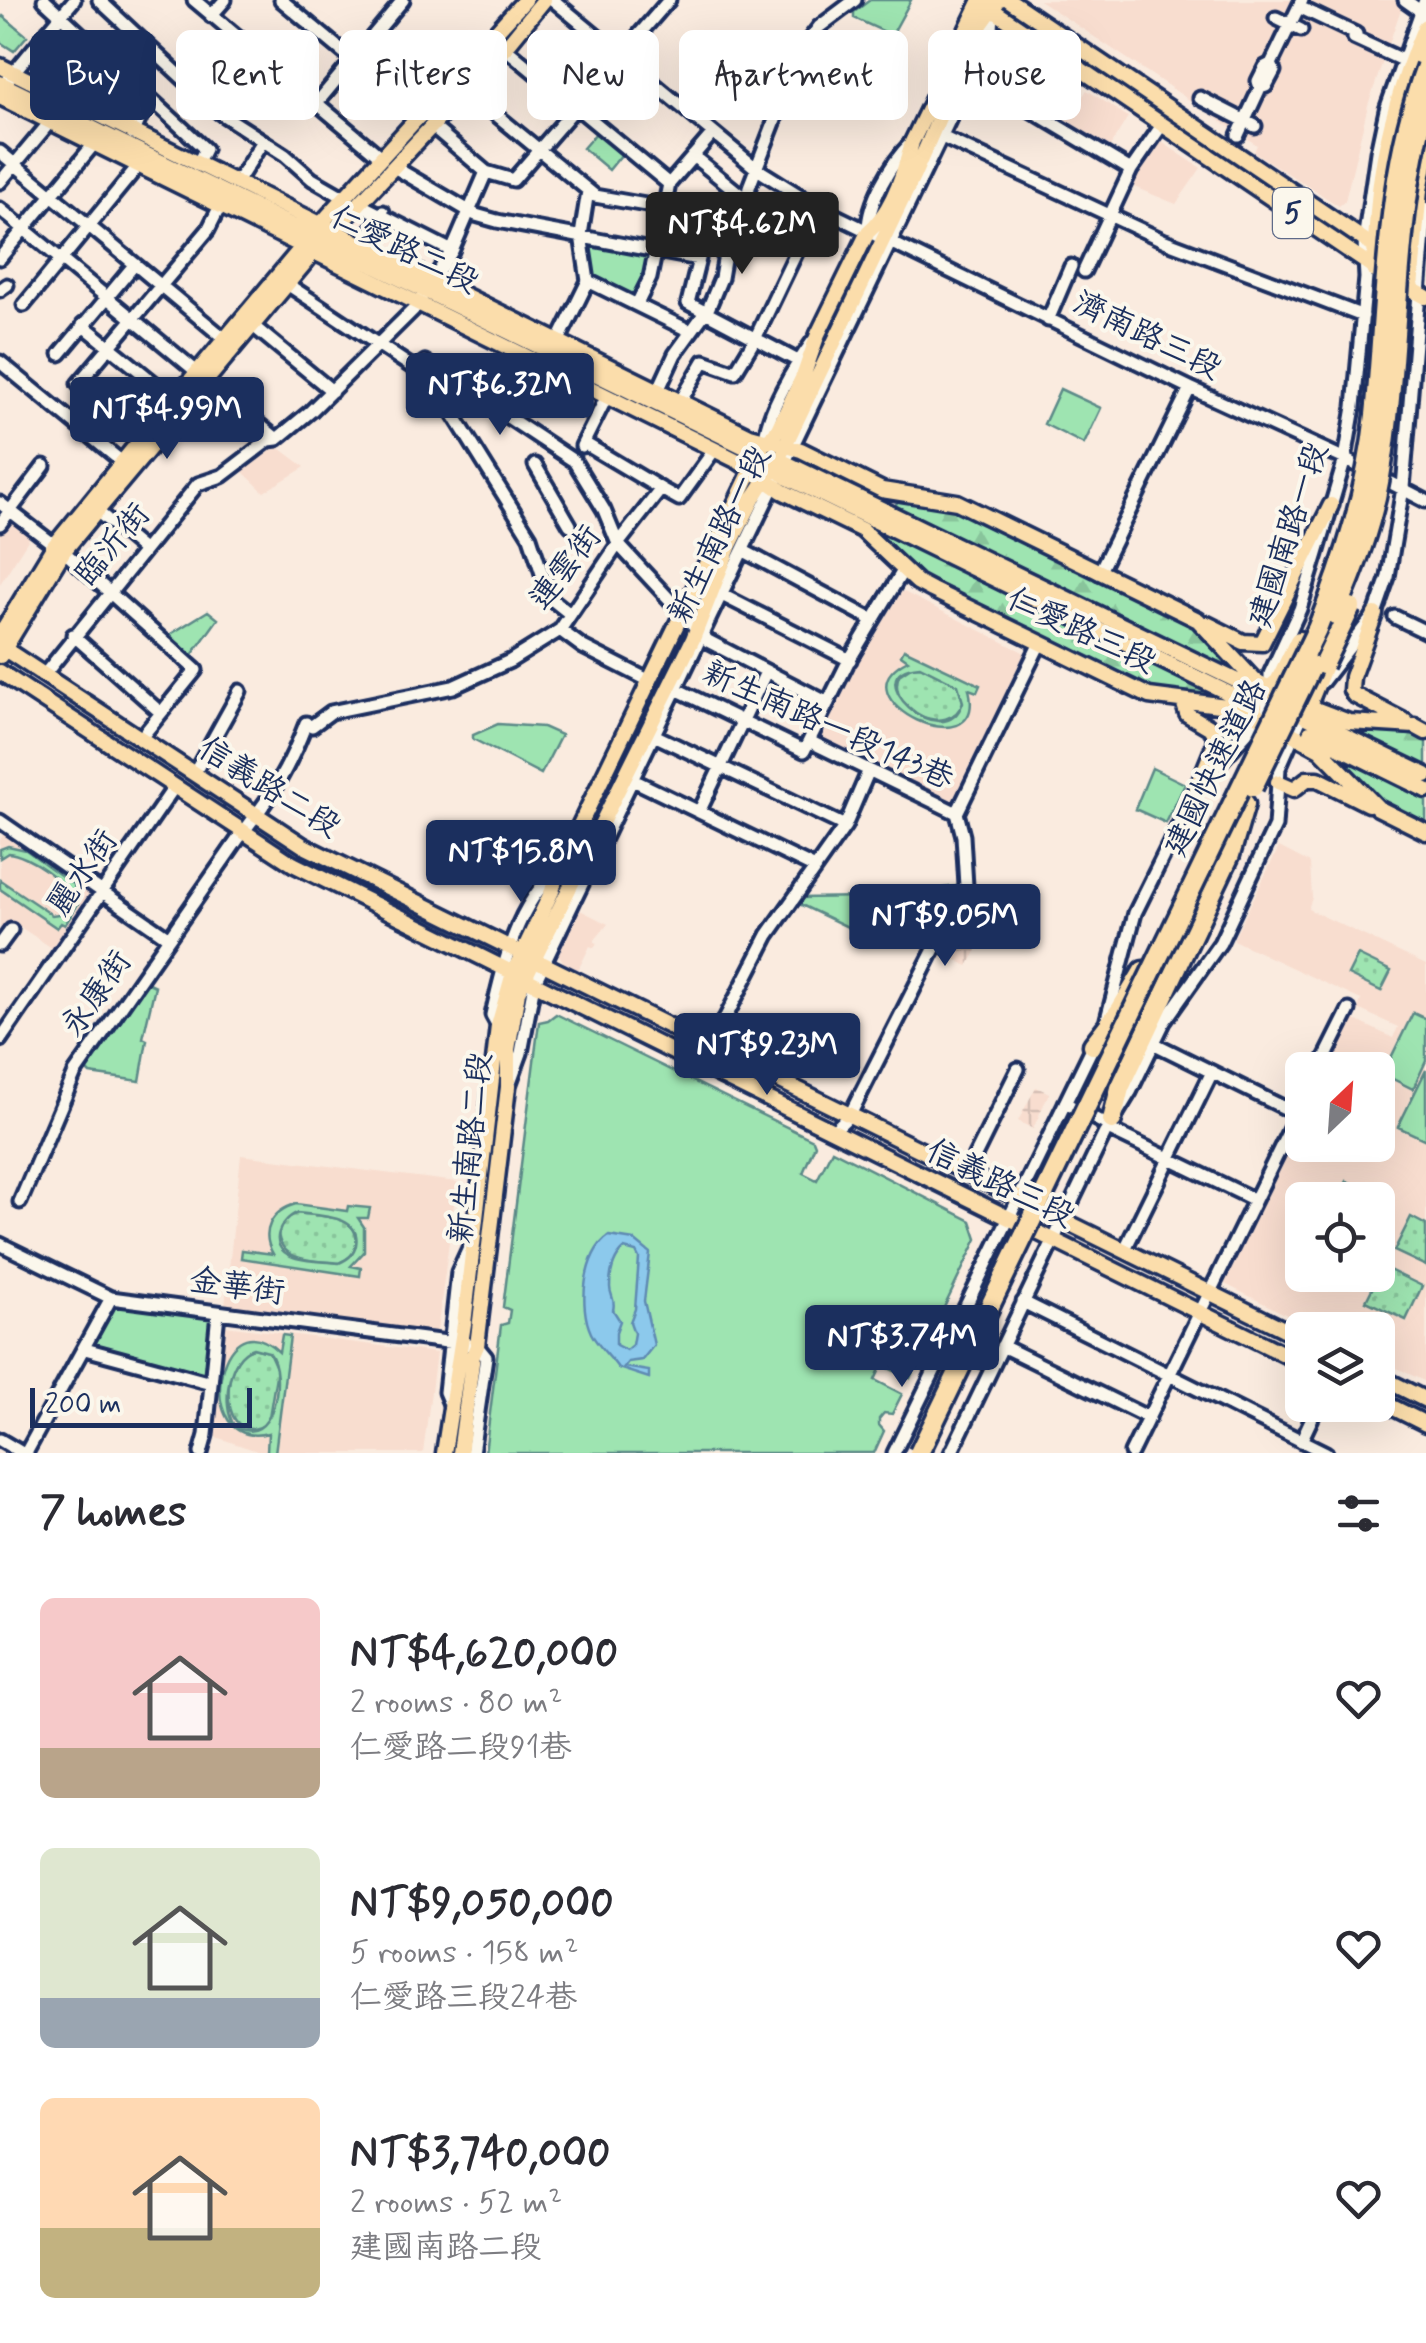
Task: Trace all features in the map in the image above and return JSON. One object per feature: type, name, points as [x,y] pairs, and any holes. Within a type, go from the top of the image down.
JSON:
[{"type":"highway","points":[[1370,255],[1400,97],[1424,14]]},
{"type":"highway","name":"建國快速道路","points":[[919,1453],[1317,629],[1354,530],[1370,452],[1390,220],[1400,153],[1426,66]]},
{"type":"highway","name":"建國快速道路","points":[[930,1453],[1322,646],[1360,549],[1380,481],[1406,188],[1426,104]]},
{"type":"highway","points":[[1418,283],[1412,239],[1426,148]]},
{"type":"highway","points":[[1263,702],[1279,682],[1330,576],[1345,531],[1379,350]]},
{"type":"highway","points":[[1299,720],[1358,589],[1384,508],[1392,446],[1389,400]]},
{"type":"highway","points":[[1093,1044],[1120,1010],[1143,970],[1221,811],[1261,741]]},
{"type":"highway","points":[[1110,1125],[1120,1088],[1230,855],[1245,804]]},
{"type":"main road","points":[[58,549],[98,511],[202,376],[225,339],[352,201],[395,170],[427,121],[525,0]]},
{"type":"main road","points":[[507,46],[544,0]]},
{"type":"main road","name":"5","points":[[1008,0],[1370,255]]},
{"type":"main road","name":"5","points":[[980,1],[996,6],[1162,126],[1418,283]]},
{"type":"main road","name":"新生南路一段","points":[[527,957],[558,870],[762,447],[777,431],[818,334],[868,232],[878,224],[907,162],[912,142],[980,1]]},
{"type":"main road","name":"新生南路一段","points":[[527,957],[699,631],[730,546],[779,467],[887,240],[978,29],[996,6]]},
{"type":"main road","name":"仁愛路二段","points":[[3,82],[50,122],[138,166],[220,206],[317,239],[362,246],[426,292],[606,396],[751,470],[779,467]]},
{"type":"main road","name":"仁愛路二段","points":[[3,82],[132,134],[236,184],[317,239]]},
{"type":"main road","name":"仁愛路二段","points":[[3,82],[426,292],[762,447]]},
{"type":"main road","points":[[1,647],[58,549],[122,462],[174,400],[202,376],[287,284],[317,239]]},
{"type":"main road","name":"仁愛路二段","points":[[426,292],[558,342],[750,436],[779,467]]},
{"type":"main road","name":"仁愛路三段","points":[[779,467],[932,590],[1149,696],[1242,708],[1263,702]]},
{"type":"main road","name":"仁愛路三段","points":[[779,467],[957,502],[1198,620],[1254,680],[1263,702],[1426,775]]},
{"type":"main road","name":"仁愛路三段","points":[[779,467],[1263,702],[1426,790]]},
{"type":"main road","points":[[1198,620],[1244,642],[1262,643],[1331,505]]},
{"type":"main road","points":[[1375,614],[1350,690],[1354,696],[1422,727]]},
{"type":"main road","name":"信義路二段","points":[[1,647],[304,846],[527,957]]},
{"type":"main road","name":"信義路二段","points":[[0,672],[293,864],[519,976]]},
{"type":"main road","points":[[1183,701],[1187,714],[1215,734],[1197,788]]},
{"type":"main road","name":"仁愛路三段","points":[[1299,720],[1422,727]]},
{"type":"main road","name":"仁愛路三段","points":[[1299,720],[1320,749],[1378,808],[1426,832]]},
{"type":"main road","points":[[1278,782],[1294,789],[1308,779],[1318,779],[1378,808]]},
{"type":"main road","name":"新生南路二段","points":[[460,1453],[471,1364],[463,1344],[472,1242],[498,1026],[527,957]]},
{"type":"main road","name":"信義路三段","points":[[527,957],[967,1172],[1014,1209],[1058,1231],[1124,1251],[1285,1330]]},
{"type":"main road","name":"新生南路二段","points":[[444,1453],[508,1087],[508,1049],[519,976]]},
{"type":"main road","name":"信義路三段","points":[[519,976],[832,1131],[1014,1209],[1200,1313],[1285,1355]]},
{"type":"main road","points":[[1395,1384],[1426,1400]]},
{"type":"main road","points":[[1395,1408],[1426,1424]]},
{"type":"street","points":[[44,0],[205,150],[197,165]]},
{"type":"street","points":[[49,30],[74,0]]},
{"type":"street","points":[[99,0],[131,20],[220,114],[286,155],[312,179],[452,251]]},
{"type":"street","points":[[194,0],[229,30]]},
{"type":"street","points":[[212,16],[225,0]]},
{"type":"street","points":[[281,0],[339,48]]},
{"type":"street","points":[[378,30],[403,0]]},
{"type":"street","name":"濟南路三段","points":[[553,0],[589,30]]},
{"type":"street","points":[[643,30],[669,0]]},
{"type":"street","points":[[745,223],[756,168],[803,48],[818,26],[855,0]]},
{"type":"street","points":[[1405,0],[1424,14]]},
{"type":"street","points":[[1238,135],[1250,123],[1260,88],[1266,86],[1274,71],[1271,64],[1296,27],[1300,3],[1402,60]]},
{"type":"street","name":"新生南路一段","points":[[887,240],[992,31],[996,6]]},
{"type":"street","name":"建國南路一段","points":[[894,1453],[1111,1012],[1135,913],[1197,788],[1252,727],[1270,674],[1300,609],[1346,460],[1370,255],[1377,152],[1402,60],[1424,14]]},
{"type":"street","points":[[1276,18],[1296,27]]},
{"type":"street","points":[[507,50],[527,66]]},
{"type":"street","points":[[3,82],[30,51]]},
{"type":"street","points":[[319,100],[339,77]]},
{"type":"street","name":"濟南路三段","points":[[659,88],[756,168],[818,207],[1426,501]]},
{"type":"street","points":[[1200,98],[1250,123]]},
{"type":"street","points":[[319,107],[395,170],[470,211],[497,221],[699,259],[688,303],[798,361]]},
{"type":"street","points":[[132,134],[139,120]]},
{"type":"street","points":[[503,120],[595,196],[804,237]]},
{"type":"street","points":[[427,121],[486,172],[513,180],[566,120]]},
{"type":"street","points":[[593,120],[669,184]]},
{"type":"street","points":[[1047,120],[1131,170]]},
{"type":"street","points":[[0,182],[50,122]]},
{"type":"street","points":[[1048,320],[1110,216],[1131,170],[1162,126]]},
{"type":"street","points":[[637,304],[650,278],[669,184],[713,133]]},
{"type":"street","points":[[942,137],[1217,263],[1363,316]]},
{"type":"street","points":[[236,184],[263,141]]},
{"type":"street","points":[[0,258],[94,144]]},
{"type":"street","points":[[0,152],[225,339]]},
{"type":"street","points":[[693,156],[747,200]]},
{"type":"street","points":[[24,305],[138,166]]},
{"type":"street","name":"臨沂街","points":[[44,674],[198,484],[222,476],[269,440],[277,439],[380,345],[426,292],[452,251],[486,172]]},
{"type":"street","points":[[558,342],[588,281],[581,234],[588,190]]},
{"type":"street","points":[[78,384],[208,230],[220,206]]},
{"type":"street","points":[[680,402],[704,362],[735,372],[755,339],[818,207]]},
{"type":"street","points":[[0,208],[277,439]]},
{"type":"street","points":[[951,1453],[1164,1022],[1220,943],[1275,826],[1281,761],[1299,720],[1375,614],[1388,577],[1403,488],[1426,209]]},
{"type":"street","points":[[362,246],[382,213]]},
{"type":"street","points":[[658,391],[675,354],[705,312],[721,278],[731,220]]},
{"type":"street","points":[[60,354],[135,264]]},
{"type":"street","points":[[588,281],[690,331]]},
{"type":"street","points":[[287,284],[415,369],[426,362],[574,461],[604,510],[618,544],[708,641],[828,702]]},
{"type":"street","points":[[252,324],[332,391]]},
{"type":"street","points":[[84,325],[174,400]]},
{"type":"street","name":"新生南路一段","points":[[762,447],[766,428],[798,361],[818,334]]},
{"type":"street","points":[[0,362],[122,462]]},
{"type":"street","points":[[462,387],[448,404],[530,536],[550,598],[570,614]]},
{"type":"street","points":[[1099,573],[1190,388]]},
{"type":"street","points":[[1356,393],[1410,403]]},
{"type":"street","points":[[574,461],[606,396]]},
{"type":"street","points":[[584,443],[679,499],[715,450]]},
{"type":"street","points":[[535,465],[570,525]]},
{"type":"street","points":[[0,524],[5,507],[44,466]]},
{"type":"street","name":"新生南路一段","points":[[519,976],[633,780],[699,631],[744,550],[779,467]]},
{"type":"street","name":"連雲街","points":[[244,832],[289,768],[309,725],[331,712],[454,687],[560,630],[661,489]]},
{"type":"street","points":[[5,507],[196,670],[140,739]]},
{"type":"street","points":[[98,511],[143,550]]},
{"type":"street","points":[[744,550],[873,620]]},
{"type":"street","points":[[809,741],[850,660],[904,569]]},
{"type":"street","points":[[722,595],[850,660]]},
{"type":"street","points":[[1395,617],[1426,632]]},
{"type":"street","points":[[560,630],[583,647],[650,680]]},
{"type":"street","points":[[73,635],[160,712]]},
{"type":"street","points":[[832,1131],[850,1115],[966,886],[963,836],[957,813],[1040,643]]},
{"type":"street","points":[[699,812],[766,672]]},
{"type":"street","name":"新生南路一段143巷","points":[[676,689],[804,751],[809,741],[957,813]]},
{"type":"street","points":[[194,774],[240,691]]},
{"type":"street","points":[[654,735],[845,826]]},
{"type":"street","points":[[712,1046],[768,935],[845,826],[869,770]]},
{"type":"street","points":[[633,780],[813,867]]},
{"type":"street","name":"麗水街","points":[[0,1040],[4,1025],[103,892],[175,786]]},
{"type":"street","points":[[0,821],[170,938]]},
{"type":"street","name":"永康街","points":[[20,1202],[75,1073],[244,832]]},
{"type":"street","points":[[0,945],[11,930]]},
{"type":"street","points":[[1328,1052],[1350,1010]]},
{"type":"street","points":[[1154,1043],[1285,1103]]},
{"type":"street","points":[[967,1172],[1018,1069]]},
{"type":"street","points":[[1124,1251],[1212,1072]]},
{"type":"street","points":[[1065,1103],[1254,1200]]},
{"type":"street","points":[[1131,1453],[1285,1139]]},
{"type":"street","name":"金華街","points":[[0,1244],[111,1298],[463,1344]]},
{"type":"street","points":[[0,1440],[24,1453],[111,1298]]},
{"type":"street","points":[[1023,1302],[1326,1453]]},
{"type":"street","points":[[200,1453],[205,1442],[218,1313]]},
{"type":"street","name":"新生南路二段","points":[[463,1344],[486,1357],[472,1453]]},
{"type":"street","points":[[946,1344],[992,1366]]},
{"type":"street","points":[[1002,1346],[1149,1418]]},
{"type":"street","points":[[85,1349],[211,1383]]},
{"type":"street","points":[[1301,1440],[1310,1422]]},
{"type":"shaded area","points":[[1039,0],[1396,0],[1402,6],[1368,105],[1345,201],[1339,206],[1254,152],[1257,145]]},
{"type":"shaded area","points":[[1087,90],[1128,117],[1107,151],[1063,125],[1066,120],[1081,120],[1081,99]]},
{"type":"shaded area","points":[[1157,139],[1201,168],[1176,204],[1129,185]]},
{"type":"shaded area","points":[[273,443],[305,467],[264,492],[240,469]]},
{"type":"shaded area","points":[[0,498],[35,529],[0,584]]},
{"type":"shaded area","points":[[902,591],[1025,653],[952,802],[819,737],[857,664]]},
{"type":"shaded area","points":[[4,833],[94,893],[55,950],[11,921],[0,936],[0,840]]},
{"type":"shaded area","points":[[1279,847],[1310,863],[1312,898],[1308,909],[1426,965],[1426,1382],[1395,1367],[1395,1312],[1285,1314],[1223,1283],[1285,1154],[1285,1162],[1395,1162],[1395,1052],[1335,1052],[1351,1018],[1393,1038],[1398,1027],[1358,1009],[1361,1000],[1233,940]]},
{"type":"shaded area","points":[[578,909],[608,924],[594,941],[594,948],[590,946],[578,970],[564,963],[557,952]]},
{"type":"shaded area","points":[[945,934],[977,950],[968,966],[937,950]]},
{"type":"shaded area","points":[[1036,1087],[1049,1093],[1033,1129],[1018,1121]]},
{"type":"shaded area","points":[[241,1155],[457,1182],[437,1332],[225,1306]]},
{"type":"shaded area","points":[[225,1326],[436,1353],[423,1453],[263,1453],[213,1436]]},
{"type":"green space","points":[[870,0],[911,0],[895,30],[880,30],[854,18],[854,12]]},
{"type":"green space","points":[[3,16],[27,36],[14,51],[0,42]]},
{"type":"green space","points":[[597,132],[622,154],[609,170],[583,148]]},
{"type":"green space","points":[[585,238],[653,250],[637,301],[590,278]]},
{"type":"green space","points":[[1060,389],[1101,408],[1084,444],[1044,424]]},
{"type":"green space","points":[[899,498],[954,507],[1184,620],[1201,632],[1240,675],[894,509]]},
{"type":"green space","points":[[884,529],[1228,697],[1227,700],[1147,689],[926,581],[879,540]]},
{"type":"green space","points":[[208,611],[218,619],[190,658],[166,637]]},
{"type":"green space","points":[[904,649],[980,685],[977,692],[969,689],[969,713],[957,725],[938,727],[898,708],[887,693],[889,676],[908,660],[901,655]],"holes":[[[920,666],[958,685],[963,702],[953,717],[939,721],[923,717],[909,707],[895,682],[902,671]]]},
{"type":"green space","points":[[920,666],[958,685],[963,702],[956,713],[946,719],[921,716],[901,699],[897,688],[899,675]]},
{"type":"green space","points":[[498,724],[543,727],[561,735],[541,774],[473,739],[473,735]]},
{"type":"green space","points":[[1356,728],[1426,737],[1426,769],[1353,734]]},
{"type":"green space","points":[[1344,754],[1426,795],[1426,827],[1378,801],[1340,761]]},
{"type":"green space","points":[[1152,768],[1185,784],[1166,823],[1135,809]]},
{"type":"green space","points":[[8,846],[26,850],[74,885],[78,904],[65,925],[61,923],[57,928],[0,889],[0,880],[52,915],[65,913],[71,901],[63,886],[36,864],[8,853],[0,858],[0,849]]},
{"type":"green space","points":[[957,886],[959,891],[940,926],[885,897]]},
{"type":"green space","points":[[868,897],[890,908],[875,940],[795,902],[798,898]]},
{"type":"green space","points":[[1358,955],[1391,971],[1381,991],[1348,975]]},
{"type":"green space","points":[[144,981],[155,986],[143,1038],[147,1040],[140,1081],[90,1074],[84,1068]]},
{"type":"green space","points":[[1413,1013],[1426,1019],[1426,1061],[1413,1089],[1395,1080],[1394,1052]]},
{"type":"green space","points":[[556,1014],[813,1140],[815,1145],[803,1173],[817,1180],[832,1150],[971,1221],[977,1239],[910,1378],[882,1365],[875,1380],[902,1394],[892,1414],[884,1413],[879,1419],[884,1431],[874,1453],[485,1453],[501,1325],[508,1323],[510,1310],[503,1307],[539,1022]]},
{"type":"green space","points":[[1426,1070],[1426,1140],[1398,1127]]},
{"type":"green space","points":[[296,1204],[347,1211],[348,1206],[370,1208],[368,1218],[358,1218],[364,1227],[364,1252],[351,1266],[361,1268],[360,1276],[241,1258],[242,1250],[273,1254],[268,1238],[270,1223]],"holes":[[[297,1213],[345,1222],[356,1235],[354,1251],[339,1263],[302,1259],[284,1252],[279,1246],[279,1233]]]},
{"type":"green space","points":[[297,1213],[336,1218],[352,1227],[356,1245],[352,1254],[339,1263],[300,1258],[285,1250],[278,1232],[284,1220]]},
{"type":"green space","points":[[1411,1217],[1426,1225],[1426,1266],[1395,1249]]},
{"type":"green space","points":[[1395,1273],[1422,1286],[1406,1320],[1366,1301],[1370,1292],[1395,1292]]},
{"type":"green space","points":[[113,1305],[212,1318],[206,1378],[91,1346]]},
{"type":"green space","points":[[282,1335],[290,1336],[275,1453],[267,1452],[268,1433],[244,1433],[235,1425],[248,1431],[267,1420],[277,1376],[269,1352],[253,1348],[244,1352],[233,1370],[228,1406],[234,1425],[228,1420],[221,1400],[221,1377],[228,1356],[240,1342],[257,1339],[279,1352]]},
{"type":"green space","points":[[253,1348],[269,1352],[277,1370],[268,1423],[252,1429],[240,1425],[233,1415],[229,1384],[241,1355]]},
{"type":"water","points":[[609,1236],[634,1240],[650,1253],[644,1301],[654,1345],[642,1360],[628,1362],[624,1367],[649,1371],[649,1378],[618,1368],[597,1343],[587,1322],[586,1280],[601,1244]],"holes":[[[624,1249],[636,1252],[639,1258],[635,1309],[630,1322],[634,1333],[632,1345],[626,1350],[616,1345],[620,1321],[613,1310],[610,1282],[613,1266]]]}]
